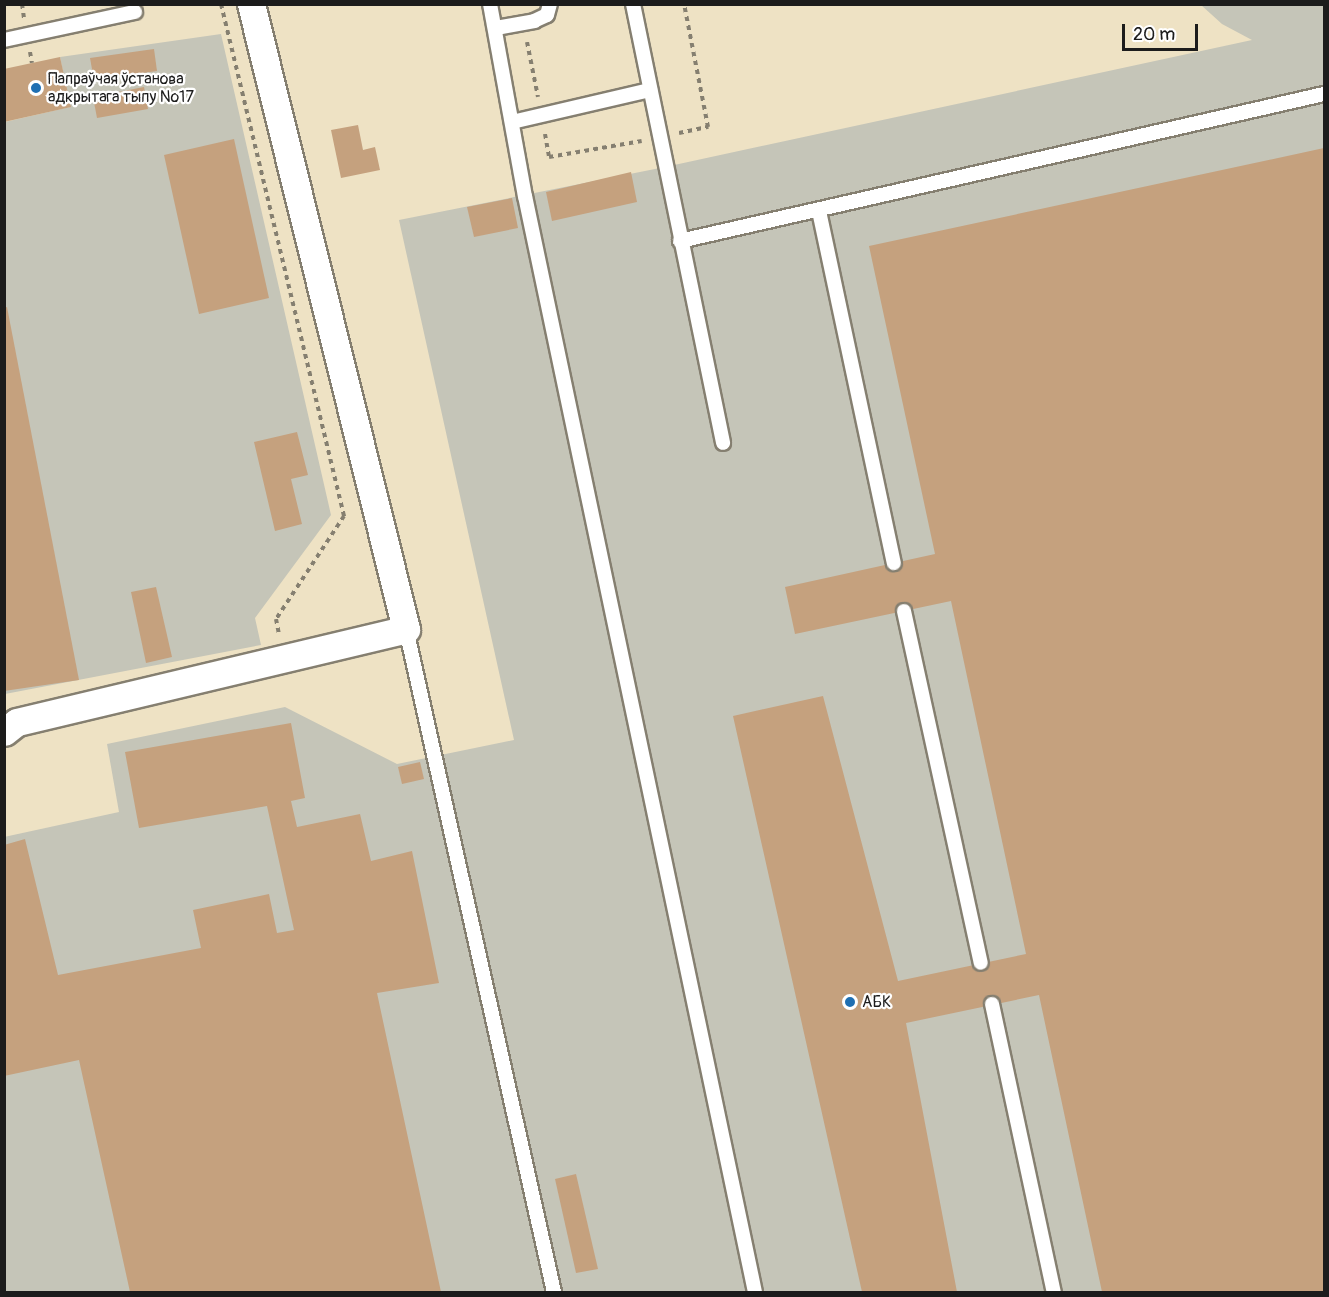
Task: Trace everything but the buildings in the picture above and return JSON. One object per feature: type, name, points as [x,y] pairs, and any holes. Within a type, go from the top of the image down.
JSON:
[{"type":"street","points":[[4,732],[17,722],[406,629],[251,4]]},
{"type":"lane","points":[[490,4],[512,122],[755,1293]]},
{"type":"lane","points":[[496,28],[534,21],[547,15],[550,4]]},
{"type":"lane","points":[[633,4],[723,443]]},
{"type":"lane","points":[[4,40],[135,12]]},
{"type":"lane","points":[[512,122],[650,90]]},
{"type":"lane","points":[[681,241],[1324,94]]},
{"type":"lane","points":[[819,211],[894,563]]},
{"type":"lane","points":[[904,611],[981,963]]},
{"type":"lane","points":[[406,629],[554,1293]]},
{"type":"lane","points":[[992,1004],[1054,1293]]},
{"type":"path","points":[[221,4],[344,516],[276,619],[285,658]]},
{"type":"shaded area","points":[[1201,5],[1324,5],[1324,1292],[5,1292],[4,837],[119,812],[107,744],[285,707],[397,764],[514,740],[399,220],[665,167],[1252,40],[1222,24]]},
{"type":"shaded area","points":[[221,34],[331,515],[255,618],[261,645],[5,694],[5,122],[70,107],[60,57]]},
{"type":"place","name":"Папраўчая ўстанова адкрытага тыпу №17","points":[[36,88]]},
{"type":"place","name":"АБК","points":[[850,1002]]}]
